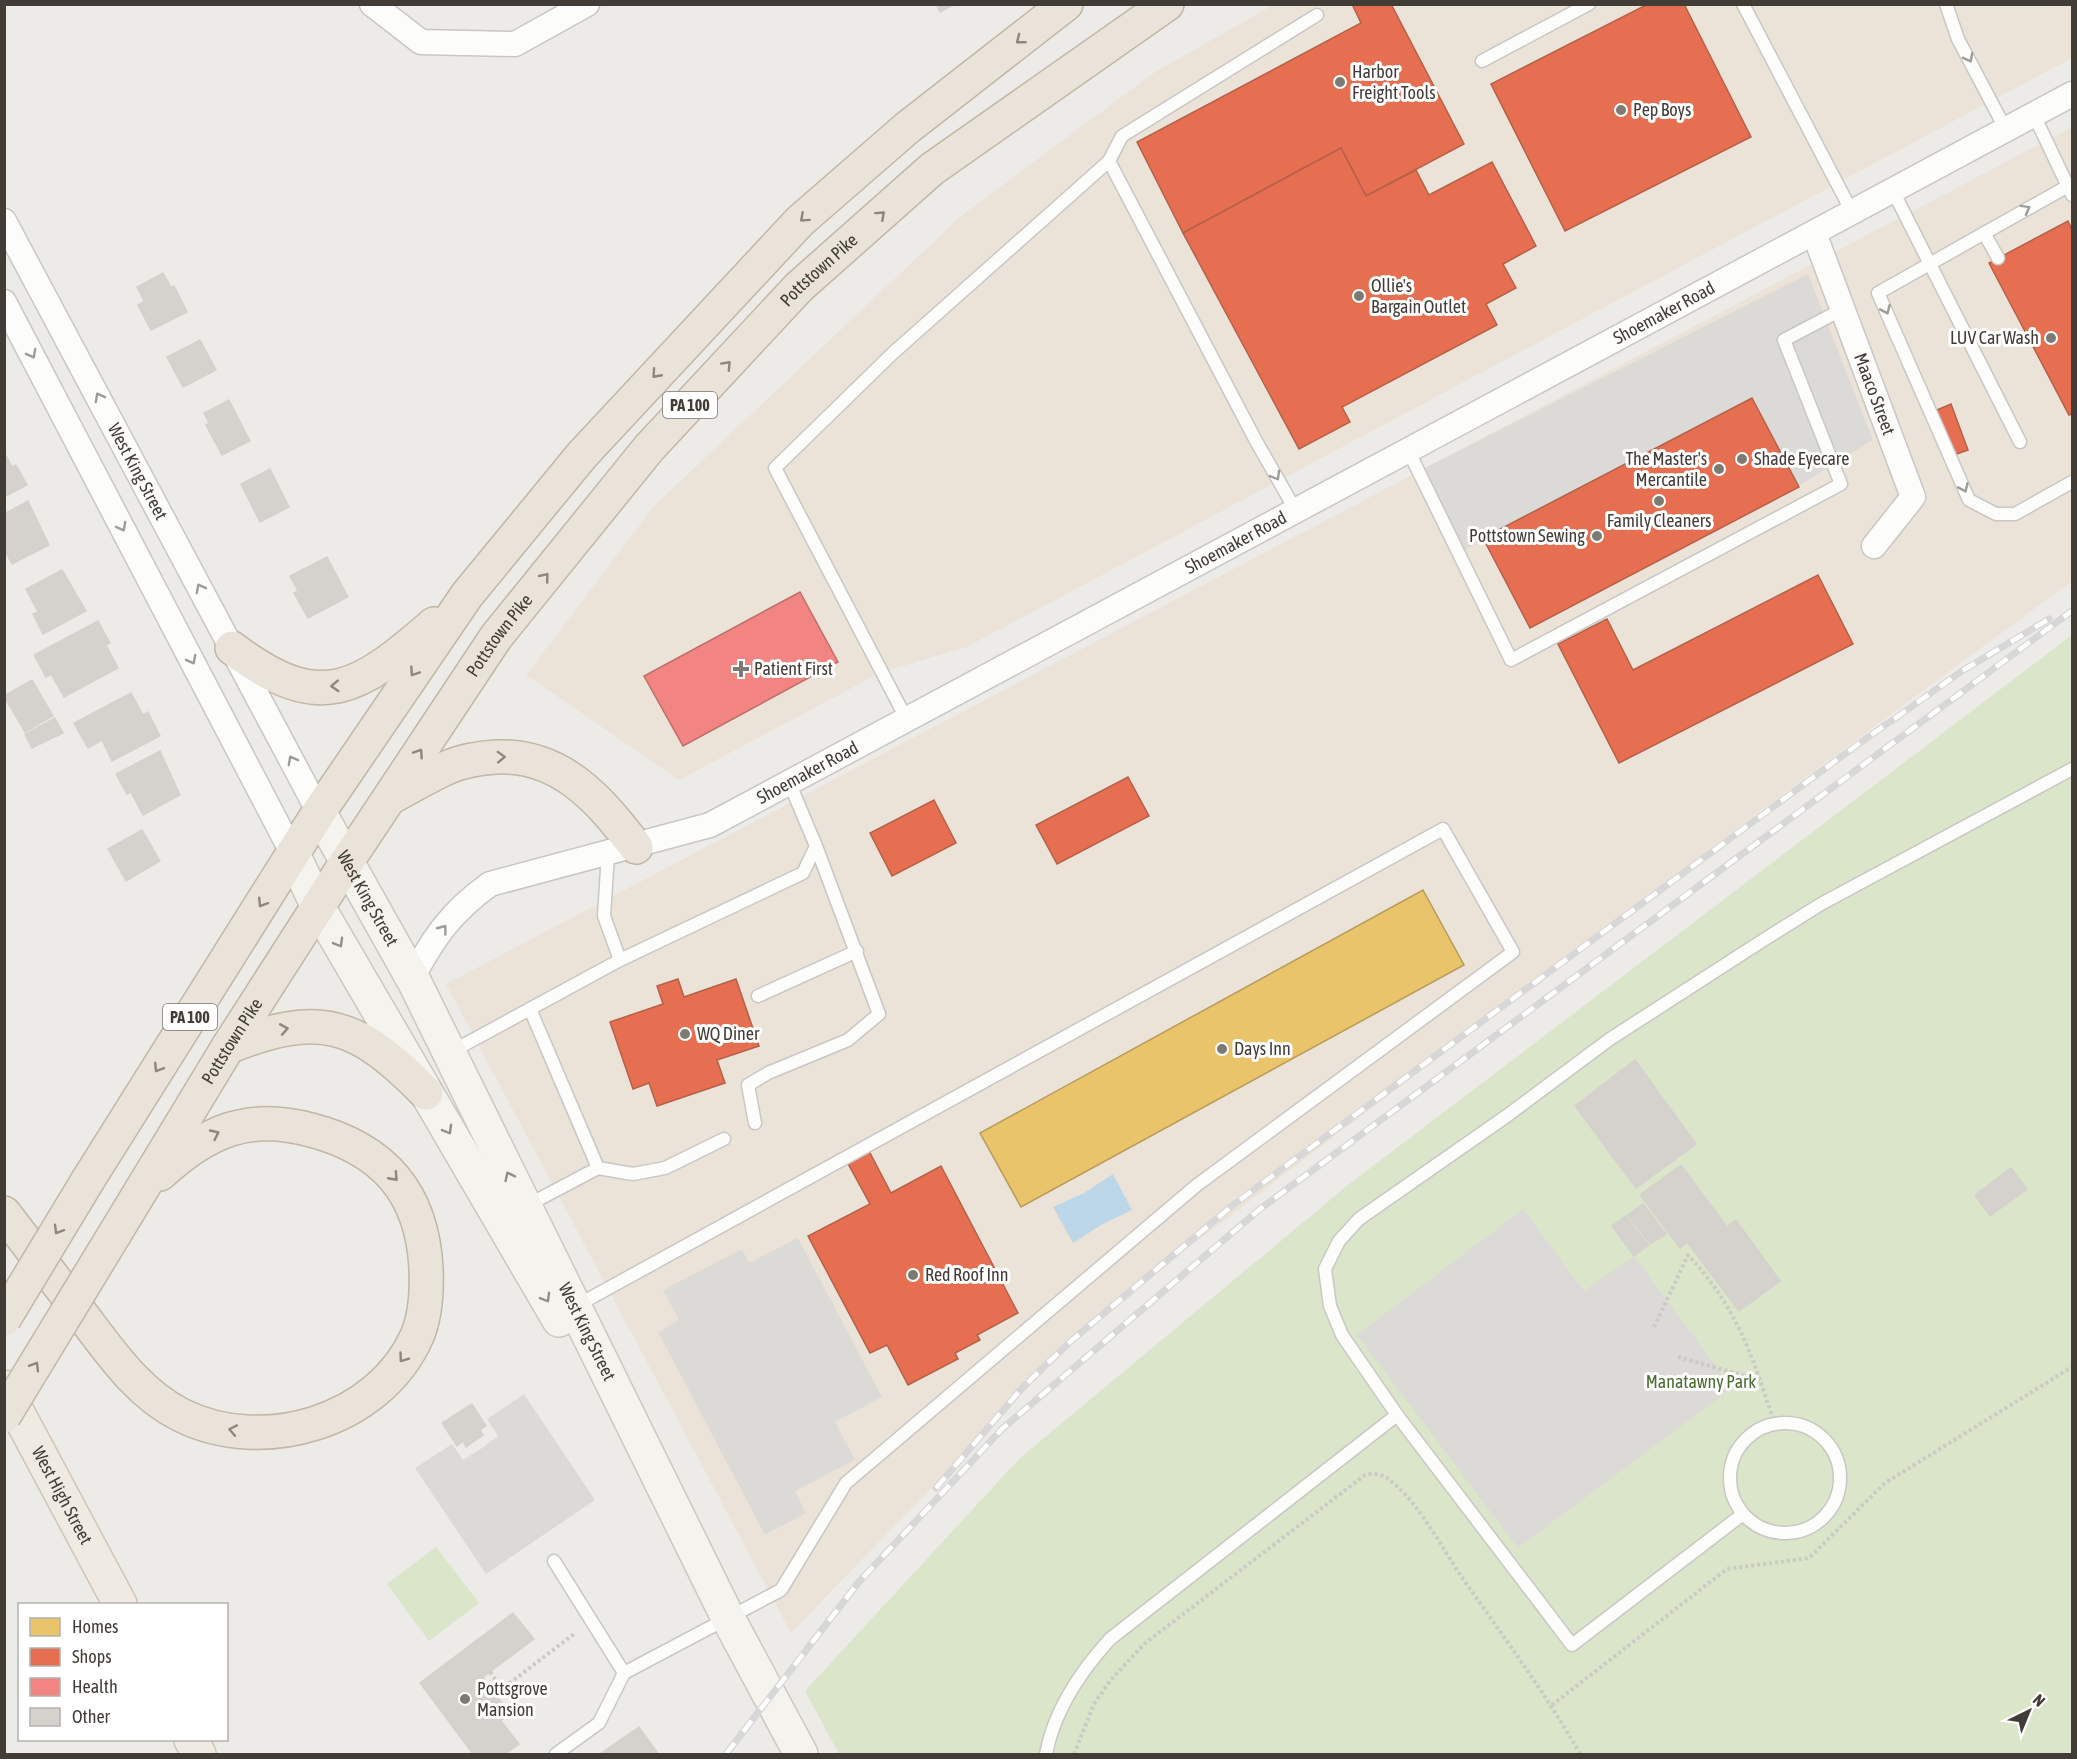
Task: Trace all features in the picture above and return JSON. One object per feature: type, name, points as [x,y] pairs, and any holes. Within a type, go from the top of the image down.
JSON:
[{"type":"highway","name":"PA 100","points":[[4,1319],[88,1180],[319,812],[467,595],[582,455],[800,221],[907,128],[1066,4]]},
{"type":"highway","name":"Pottstown Pike","points":[[4,1416],[228,1047],[346,863],[504,628],[649,448],[799,287],[932,169],[1167,4]]},
{"type":"highway","points":[[232,648],[277,678],[312,686],[344,686],[360,680],[390,662],[467,595]]},
{"type":"highway","points":[[389,799],[452,766],[470,760],[521,757],[549,766],[580,784],[622,851]]},
{"type":"highway","points":[[228,1047],[282,1028],[319,1026],[334,1029],[352,1034],[381,1051],[426,1093]]},
{"type":"highway","points":[[4,1213],[122,1368],[158,1400],[182,1416],[208,1424],[256,1434],[307,1428],[357,1403],[381,1385],[417,1337],[425,1310],[427,1281],[425,1250],[419,1222],[409,1198],[395,1176],[348,1142],[286,1123],[254,1122],[229,1128],[201,1141],[132,1204]]},
{"type":"main road","name":"West King Street","points":[[319,812],[412,978],[729,1620],[801,1755]]},
{"type":"main road","name":"West King Street","points":[[293,854],[318,907],[713,1586]]},
{"type":"main road","name":"West High Street","points":[[4,1387],[119,1603]]},
{"type":"main road","points":[[192,1741],[199,1755]]},
{"type":"street","points":[[372,4],[421,42],[515,44],[587,4]]},
{"type":"street","name":"Shoemaker Road","points":[[412,978],[428,949],[461,905],[490,884],[622,851],[710,825],[2073,94]]},
{"type":"street","name":"West King Street","points":[[4,221],[319,812]]},
{"type":"street","name":"Maaco Street","points":[[1814,233],[1913,496],[1874,546]]},
{"type":"street","name":"West King Street","points":[[4,302],[293,854]]},
{"type":"lane","points":[[1482,61],[1589,4]]},
{"type":"lane","points":[[1743,4],[1852,212]]},
{"type":"lane","points":[[1946,4],[1958,39],[2006,130]]},
{"type":"lane","points":[[907,720],[775,468],[893,353],[1109,161],[1122,136],[1317,15]]},
{"type":"lane","points":[[2034,115],[2070,191],[1984,233],[1878,293],[1969,500],[1996,514],[2015,514],[2073,482]]},
{"type":"lane","points":[[1109,161],[1256,441],[1296,511]]},
{"type":"lane","points":[[1893,191],[1931,262],[2020,442]]},
{"type":"lane","points":[[1984,233],[1998,258]]},
{"type":"lane","points":[[1408,450],[1511,660],[1841,484],[1784,340],[1843,309]]},
{"type":"lane","points":[[1743,1514],[1572,1645],[1397,1415],[1342,1335],[1330,1306],[1325,1269],[1339,1241],[1359,1219],[1508,1115],[1610,1039],[1821,904],[2073,769]]},
{"type":"lane","points":[[755,1123],[748,1085],[768,1073],[848,1040],[879,1014],[857,951],[789,782]]},
{"type":"lane","points":[[556,1755],[599,1723],[624,1673],[729,1620],[781,1590],[846,1483],[1197,1185],[1513,952],[1443,829],[575,1307]]},
{"type":"lane","points":[[448,1053],[620,960],[803,873],[816,846]]},
{"type":"lane","points":[[620,960],[604,916],[622,851]]},
{"type":"lane","points":[[758,996],[857,951]]},
{"type":"lane","points":[[530,1009],[598,1168]]},
{"type":"lane","points":[[525,1207],[598,1168],[633,1174],[665,1168],[724,1139]]},
{"type":"lane","points":[[1046,1755],[1050,1734],[1072,1689],[1089,1662],[1110,1639],[1397,1415]]},
{"type":"lane","points":[[1775,1425],[1801,1426],[1816,1433],[1829,1446],[1838,1461],[1840,1480],[1837,1498],[1827,1515],[1812,1527],[1795,1533],[1776,1533],[1757,1526],[1743,1514],[1734,1499],[1730,1482],[1732,1464],[1739,1448],[1750,1435],[1775,1425]]},
{"type":"lane","points":[[554,1561],[624,1673]]},
{"type":"path","points":[[1654,1327],[1688,1255],[1736,1319],[1761,1380],[1775,1425]]},
{"type":"path","points":[[1678,1358],[1761,1380]]},
{"type":"path","points":[[1551,1705],[1727,1569],[1809,1558],[1885,1483],[2073,1367]]},
{"type":"path","points":[[1074,1755],[1097,1698],[1116,1673],[1144,1644],[1365,1475],[1370,1474],[1385,1477],[1410,1503],[1551,1705],[1580,1755]]},
{"type":"path","points":[[489,1672],[502,1689],[592,1622]]},
{"type":"shaded area","points":[[1273,5],[2072,5],[2072,58],[967,647],[882,672],[679,780],[526,675],[655,505],[962,215],[1155,72]]},
{"type":"shaded area","points":[[2072,127],[2072,581],[1764,808],[1094,1320],[791,1633],[446,984]]},
{"type":"shaded area","points":[[1808,274],[1873,440],[1787,493],[1740,404],[1459,553],[1419,471]]},
{"type":"shaded area","points":[[1523,1209],[1584,1291],[1634,1256],[1732,1388],[1518,1548],[1357,1335]]},
{"type":"shaded area","points":[[798,1238],[882,1397],[835,1422],[855,1460],[795,1491],[806,1513],[765,1535],[658,1332],[679,1320],[663,1290],[742,1249],[749,1263]]},
{"type":"shaded area","points":[[524,1394],[595,1500],[486,1574],[415,1468],[452,1444],[463,1460],[482,1448],[498,1436],[487,1419]]},
{"type":"green space","name":"Manatawny Park","points":[[2072,635],[2072,1754],[839,1754],[805,1691],[1020,1458],[1348,1185]]},
{"type":"green space","points":[[436,1547],[479,1603],[429,1641],[387,1584]]},
{"type":"water","points":[[1113,1174],[1132,1210],[1101,1225],[1073,1243],[1053,1207],[1084,1193]]},
{"type":"building: Homes","name":"Days Inn","points":[[1423,890],[1464,965],[1021,1207],[980,1133]]},
{"type":"building: Shops","name":"Harbor Freight Tools","points":[[1352,4],[1391,4],[1464,144],[1366,196],[1341,148],[1183,233],[1137,142],[1361,23]]},
{"type":"building: Shops","name":"Pep Boys","points":[[1648,4],[1684,4],[1751,137],[1565,231],[1491,84]]},
{"type":"building: Shops","name":"Ollie's Bargain Outlet","points":[[1341,148],[1366,196],[1416,170],[1429,195],[1492,162],[1536,246],[1503,264],[1516,288],[1486,304],[1497,325],[1342,407],[1350,422],[1299,449],[1183,233]]},
{"type":"building: Shops","name":"LUV Car Wash","points":[[2068,221],[2072,230],[2072,414],[2069,415],[1989,263]]},
{"type":"building: Shops","points":[[1752,398],[1799,487],[1530,628],[1483,538]]},
{"type":"building: Shops","points":[[1951,404],[1968,450],[1954,455],[1937,410]]},
{"type":"building: Shops","points":[[1818,575],[1853,644],[1619,763],[1558,644],[1607,619],[1633,670]]},
{"type":"building: Shops","points":[[1128,777],[1149,816],[1057,864],[1036,825]]},
{"type":"building: Shops","points":[[934,800],[956,843],[892,876],[870,833]]},
{"type":"building: Shops","name":"WQ Diner","points":[[678,979],[684,997],[736,979],[759,1046],[717,1060],[725,1083],[657,1106],[649,1083],[633,1089],[610,1022],[663,1004],[657,986]]},
{"type":"building: Shops","name":"Red Roof Inn","points":[[868,1149],[891,1193],[941,1166],[1018,1313],[977,1335],[980,1340],[955,1353],[958,1359],[908,1385],[887,1345],[870,1353],[808,1236],[870,1204],[846,1160]]},
{"type":"building: Health","name":"Patient First","points":[[800,592],[838,662],[683,746],[644,676]]},
{"type":"building: Other","points":[[936,4],[953,4],[953,5],[940,12]]},
{"type":"building: Other","points":[[163,273],[171,287],[174,286],[187,312],[151,330],[138,305],[144,301],[137,287]]},
{"type":"building: Other","points":[[200,340],[216,370],[183,387],[167,357]]},
{"type":"building: Other","points":[[229,400],[250,441],[222,455],[206,425],[209,423],[204,413]]},
{"type":"building: Other","points":[[4,452],[12,467],[16,465],[27,485],[4,497]]},
{"type":"building: Other","points":[[270,469],[289,507],[260,522],[241,484]]},
{"type":"building: Other","points":[[28,501],[49,545],[12,564],[4,549],[4,514]]},
{"type":"building: Other","points":[[327,557],[348,597],[308,618],[294,593],[298,591],[290,576]]},
{"type":"building: Other","points":[[62,570],[86,611],[43,634],[33,614],[38,612],[26,589]]},
{"type":"building: Other","points":[[98,621],[110,643],[106,645],[118,668],[64,697],[51,674],[46,677],[34,655]]},
{"type":"building: Other","points":[[32,680],[53,716],[25,732],[4,696]]},
{"type":"building: Other","points":[[131,693],[143,715],[148,712],[160,736],[112,761],[102,740],[88,748],[74,723]]},
{"type":"building: Other","points":[[55,718],[63,733],[32,748],[25,734]]},
{"type":"building: Other","points":[[160,751],[180,795],[143,815],[131,792],[127,794],[116,774]]},
{"type":"building: Other","points":[[142,830],[160,861],[126,881],[108,849]]},
{"type":"building: Other","points":[[1635,1060],[1696,1144],[1636,1188],[1575,1106]]},
{"type":"building: Other","points":[[1681,1165],[1727,1227],[1736,1220],[1780,1281],[1739,1311],[1687,1242],[1680,1248],[1640,1195]]},
{"type":"building: Other","points":[[2011,1168],[2027,1189],[1990,1216],[1975,1195]]},
{"type":"building: Other","points":[[1643,1204],[1666,1234],[1650,1244],[1628,1215]]},
{"type":"building: Other","points":[[1626,1216],[1648,1245],[1634,1256],[1612,1226]]},
{"type":"building: Other","points":[[472,1404],[486,1426],[480,1430],[483,1435],[466,1447],[463,1441],[457,1446],[442,1423]]},
{"type":"building: Other","name":"Pottsgrove Mansion","points":[[513,1613],[534,1639],[483,1677],[510,1714],[501,1721],[519,1744],[505,1754],[473,1754],[420,1683]]},
{"type":"building: Other","points":[[639,1727],[657,1752],[654,1754],[600,1754]]},
{"type":"railway","points":[[726,1754],[858,1583],[1002,1429],[1260,1209],[2072,611]]},
{"type":"railway","points":[[936,1488],[1023,1387],[1071,1341],[1233,1205],[1857,745],[1962,671],[2049,619]]},
{"type":"place","name":"Harbor Freight Tools","points":[[1340,82]]},
{"type":"place","name":"Pep Boys","points":[[1621,110]]},
{"type":"place","name":"Ollie's Bargain Outlet","points":[[1359,296]]},
{"type":"place","name":"LUV Car Wash","points":[[2051,338]]},
{"type":"place","name":"Shade Eyecare","points":[[1742,459]]},
{"type":"place","name":"The Master's Mercantile","points":[[1719,469]]},
{"type":"place","name":"Family Cleaners","points":[[1659,501]]},
{"type":"place","name":"Pottstown Sewing","points":[[1597,536]]},
{"type":"place","name":"Patient First","points":[[741,669]]},
{"type":"place","name":"WQ Diner","points":[[685,1034]]},
{"type":"place","name":"Days Inn","points":[[1222,1049]]},
{"type":"place","name":"Red Roof Inn","points":[[913,1275]]},
{"type":"place","name":"Pottsgrove Mansion","points":[[465,1699]]}]
